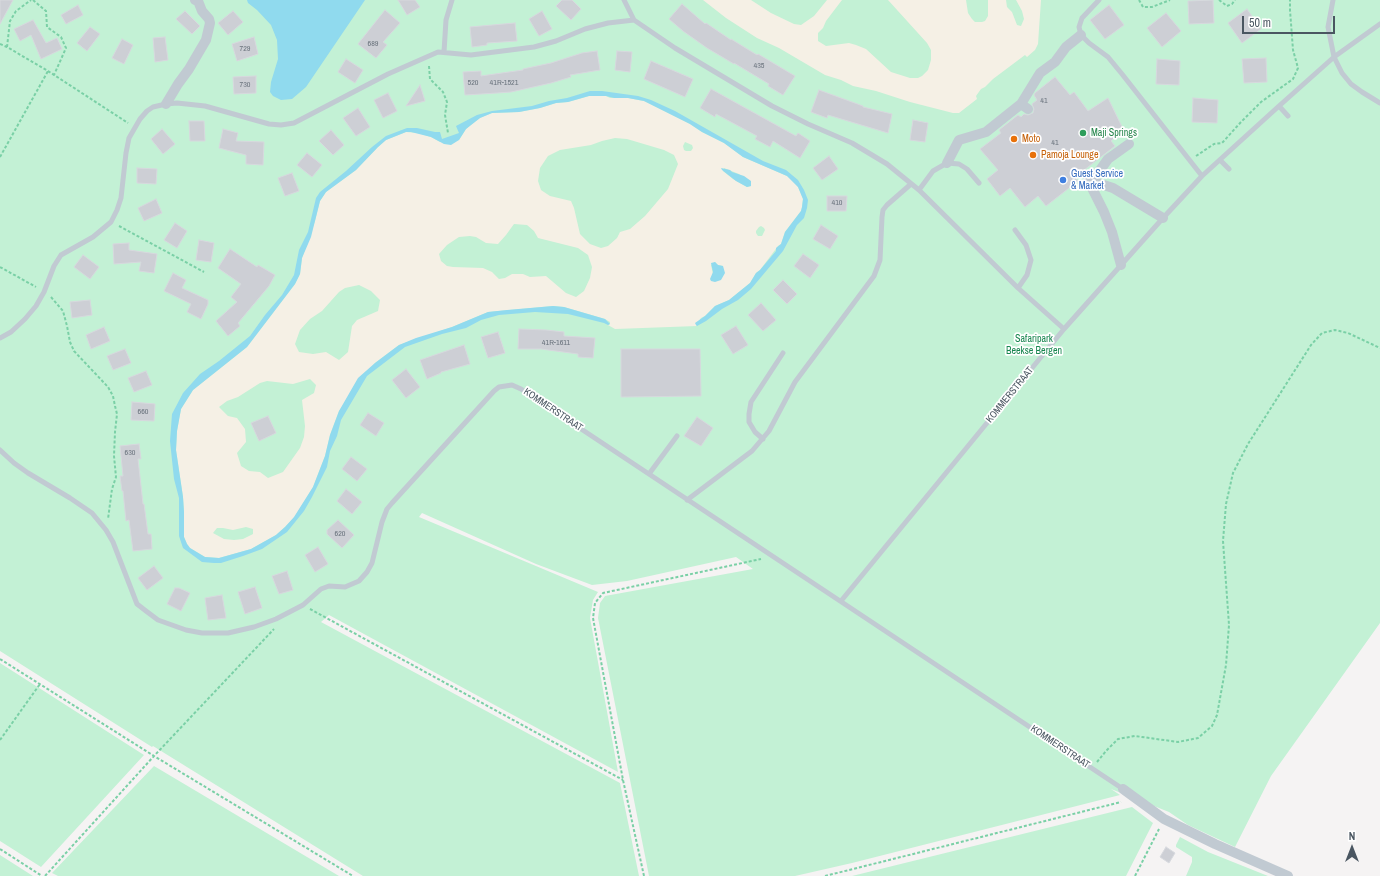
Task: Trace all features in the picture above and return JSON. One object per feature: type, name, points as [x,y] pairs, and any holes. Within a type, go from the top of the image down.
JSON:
[{"type":"street","points":[[166,104],[178,84],[190,69],[206,40],[210,24],[209,18],[202,11],[198,1],[195,0]]},
{"type":"street","points":[[947,163],[959,140],[986,132],[1024,107],[1040,73],[1055,62],[1066,47],[1081,35]]},
{"type":"street","points":[[1088,180],[1098,172],[1108,159],[1129,144]]},
{"type":"street","points":[[1088,180],[1113,188],[1163,218]]},
{"type":"street","points":[[1088,180],[1112,232],[1121,265]]},
{"type":"street","name":"KOMMERSTRAAT","points":[[1123,789],[1164,819],[1215,844],[1288,876]]},
{"type":"lane","points":[[444,52],[446,20],[452,0]]},
{"type":"lane","points":[[624,0],[634,20],[675,48],[772,106],[869,152],[887,164],[918,190],[1018,288],[1064,329]]},
{"type":"lane","points":[[1099,0],[1082,18],[1079,27],[1081,35],[1108,57],[1202,176]]},
{"type":"lane","points":[[1333,0],[1328,27],[1334,57],[1342,73],[1351,84],[1380,103]]},
{"type":"lane","points":[[0,338],[12,332],[25,320],[36,306],[44,292],[60,255],[93,237],[111,222],[121,198],[129,138],[147,111],[153,107],[177,103],[205,106],[269,124],[294,123],[388,74],[438,52],[471,55],[534,47],[556,41],[585,29],[608,23],[634,20]]},
{"type":"lane","name":"KOMMERSTRAAT","points":[[841,601],[1064,329],[1202,176],[1334,57],[1380,24]]},
{"type":"lane","points":[[1278,106],[1288,116]]},
{"type":"lane","points":[[1220,160],[1229,169]]},
{"type":"lane","points":[[918,190],[933,172],[947,163],[959,164],[967,169],[978,183]]},
{"type":"lane","points":[[687,500],[752,451],[764,439],[795,382],[874,276],[880,260],[882,217],[886,205],[911,184]]},
{"type":"lane","points":[[1016,230],[1026,245],[1031,260],[1027,275],[1018,288]]},
{"type":"lane","points":[[764,439],[755,432],[749,422],[751,402],[783,353]]},
{"type":"lane","name":"KOMMERSTRAAT","points":[[0,450],[28,473],[92,513],[106,530],[113,542],[137,604],[158,620],[170,625],[202,633],[228,633],[254,627],[276,619],[303,605],[321,588],[330,586],[345,587],[359,581],[367,572],[372,563],[382,522],[387,509],[494,391],[499,387],[512,385],[521,389],[1123,789]]},
{"type":"lane","points":[[649,474],[676,436]]},
{"type":"path","points":[[7,47],[10,21],[16,11],[32,0],[46,11],[47,27],[60,37],[66,48],[54,74]]},
{"type":"path","points":[[1139,0],[1143,7],[1152,7],[1170,0]]},
{"type":"path","points":[[1219,0],[1227,6],[1232,4],[1235,0]]},
{"type":"path","points":[[1190,160],[1214,144],[1222,144],[1241,122],[1257,107],[1293,79],[1298,68],[1293,50],[1290,0]]},
{"type":"path","points":[[0,44],[54,74],[135,127]]},
{"type":"path","points":[[428,56],[430,79],[443,92],[447,102],[445,115],[448,133]]},
{"type":"path","points":[[0,157],[48,71]]},
{"type":"path","points":[[111,222],[204,272]]},
{"type":"path","points":[[0,267],[44,292],[53,299],[63,311],[70,342],[74,351],[108,387],[113,396],[117,414],[114,456],[116,476],[112,489],[106,530]]},
{"type":"path","points":[[1093,769],[1106,750],[1118,739],[1135,736],[1178,742],[1198,738],[1212,726],[1216,715],[1226,665],[1230,625],[1223,541],[1226,504],[1234,474],[1248,444],[1311,345],[1322,333],[1335,330],[1348,333],[1380,348]]},
{"type":"path","points":[[644,876],[623,780],[593,618],[595,602],[603,593],[772,557]]},
{"type":"path","points":[[303,605],[623,780]]},
{"type":"path","points":[[0,849],[44,876],[154,756],[277,627]]},
{"type":"path","points":[[0,659],[154,756],[353,876]]},
{"type":"path","points":[[0,740],[40,684]]},
{"type":"path","points":[[825,876],[1136,799]]},
{"type":"path","points":[[1135,876],[1164,819]]},
{"type":"green space","name":"Safaripark Beekse Bergen","points":[[0,0],[1380,0],[1380,623],[1271,776],[1235,847],[1188,825],[1169,812],[1111,789],[1120,795],[795,876],[649,876],[598,618],[600,603],[605,596],[753,569],[736,557],[627,581],[592,585],[536,564],[422,513],[419,517],[598,592],[593,600],[590,618],[618,772],[329,615],[321,622],[620,783],[639,876],[363,876],[153,746],[152,747],[0,651]]},
{"type":"green space","points":[[0,663],[144,755],[41,867],[0,841]]},
{"type":"green space","points":[[154,766],[339,876],[58,876],[52,873]]},
{"type":"green space","points":[[1132,807],[1153,823],[1126,876],[852,876]]},
{"type":"green space","points":[[1180,837],[1208,852],[1268,876],[1186,876],[1192,862],[1192,857],[1176,847]]},
{"type":"green space","points":[[0,855],[33,876],[0,876]]},
{"type":"sand","points":[[703,0],[751,0],[771,13],[794,24],[801,25],[814,16],[827,0],[842,0],[818,33],[818,41],[826,46],[849,43],[856,45],[866,49],[891,72],[910,78],[918,78],[928,70],[931,60],[931,50],[927,43],[888,0],[966,0],[968,13],[972,19],[975,22],[982,22],[985,21],[988,16],[988,0],[1006,0],[1007,7],[1012,12],[1017,25],[1021,26],[1024,19],[1022,11],[1016,0],[1041,0],[1038,44],[1035,50],[1027,57],[1025,55],[993,79],[981,89],[976,96],[977,99],[959,113],[953,113],[853,86],[825,75],[779,48],[757,38],[726,18]]},
{"type":"sand","points":[[589,96],[628,98],[644,101],[724,143],[743,157],[787,176],[794,181],[803,199],[801,211],[785,232],[781,244],[756,273],[750,283],[729,300],[715,306],[701,318],[696,325],[697,326],[615,329],[608,325],[610,322],[605,319],[564,307],[553,306],[488,312],[452,327],[399,345],[375,363],[339,411],[330,435],[325,456],[313,487],[294,518],[285,527],[276,535],[251,549],[219,558],[205,557],[190,548],[184,537],[183,497],[176,450],[177,431],[181,409],[193,390],[247,347],[295,284],[300,274],[302,258],[315,221],[320,201],[326,192],[356,170],[386,140],[406,132],[418,133],[431,137],[440,142],[459,140],[466,129],[472,124],[480,118],[492,113],[519,112],[556,103],[568,102]],"holes":[[[615,138],[627,139],[664,150],[674,155],[678,164],[668,189],[645,216],[630,229],[620,232],[617,238],[608,246],[601,248],[590,244],[580,234],[571,201],[550,196],[541,190],[538,181],[540,168],[548,156],[560,150],[591,145]],[[685,142],[692,145],[693,148],[691,151],[684,150],[683,146]],[[724,168],[739,174],[751,186],[747,187],[723,171]],[[514,224],[527,225],[534,231],[538,238],[578,248],[588,255],[592,267],[590,278],[584,291],[576,297],[566,293],[546,276],[530,277],[523,274],[512,274],[505,278],[499,279],[492,272],[483,268],[447,266],[441,261],[439,254],[447,245],[459,237],[476,237],[486,243],[498,244]],[[761,226],[765,230],[762,236],[758,236],[756,231]],[[715,262],[718,265],[723,266],[713,274],[711,265]],[[359,285],[371,291],[380,300],[378,311],[357,320],[352,326],[348,352],[339,360],[326,352],[313,354],[299,352],[295,344],[300,330],[310,319],[322,311],[339,292],[345,288]],[[310,379],[316,385],[314,393],[302,400],[305,426],[304,437],[300,448],[283,472],[268,478],[260,472],[249,471],[241,466],[237,453],[246,442],[245,429],[237,418],[228,416],[219,407],[260,383],[267,381],[293,384]],[[246,527],[253,529],[253,534],[243,539],[224,539],[213,533],[217,528],[233,530]]]},
{"type":"water","points":[[247,0],[365,0],[306,87],[292,99],[281,100],[273,96],[270,92],[271,82],[278,59],[277,40],[271,25],[248,3]]},
{"type":"water","points":[[590,91],[602,91],[638,96],[651,100],[675,111],[763,161],[786,170],[798,180],[808,200],[804,218],[797,225],[783,251],[751,289],[738,300],[722,309],[706,321],[697,326],[696,325],[695,323],[715,306],[729,300],[750,283],[756,273],[776,251],[776,248],[781,244],[785,232],[801,211],[803,199],[798,187],[787,176],[743,157],[724,143],[644,101],[606,96],[589,96],[519,112],[492,113],[480,118],[466,129],[459,140],[451,145],[444,144],[431,137],[411,132],[406,132],[386,140],[356,170],[326,192],[320,201],[311,237],[302,258],[300,274],[295,284],[247,347],[193,390],[181,409],[177,431],[176,450],[183,497],[184,537],[190,548],[205,557],[219,558],[251,549],[276,535],[285,527],[294,517],[313,487],[325,456],[330,435],[339,411],[358,378],[399,345],[452,327],[488,312],[507,310],[553,306],[564,307],[605,319],[610,324],[608,325],[568,314],[535,312],[499,315],[481,320],[466,328],[442,334],[405,347],[367,376],[341,420],[337,436],[330,451],[327,467],[312,497],[304,511],[287,532],[262,549],[221,563],[202,562],[183,548],[179,536],[179,498],[174,479],[170,441],[172,414],[183,393],[200,374],[250,336],[282,295],[294,275],[299,250],[308,232],[316,198],[320,192],[386,136],[407,128],[417,128],[440,132],[442,139],[459,133],[456,126],[477,115],[492,111],[532,106]]},
{"type":"water","points":[[721,168],[744,176],[751,181],[751,186],[747,187],[736,181]]},
{"type":"water","points":[[715,262],[718,265],[723,266],[725,273],[721,280],[715,282],[711,281],[710,279],[713,272],[711,263]]},
{"type":"building","points":[[0,0],[13,0],[0,24]]},
{"type":"building","points":[[398,0],[415,0],[420,7],[407,15]]},
{"type":"building","points":[[562,0],[572,0],[581,9],[571,20],[556,6]]},
{"type":"building","points":[[1213,0],[1214,23],[1189,24],[1188,1]]},
{"type":"building","points":[[682,4],[705,24],[706,23],[731,40],[795,76],[783,95],[768,86],[769,84],[707,48],[669,19]]},
{"type":"building","points":[[78,5],[83,15],[66,24],[61,15]]},
{"type":"building","points":[[1109,5],[1124,25],[1105,39],[1090,20]]},
{"type":"building","points":[[1247,9],[1261,29],[1242,43],[1228,23]]},
{"type":"building","points":[[385,10],[400,23],[383,42],[387,45],[376,58],[358,44]]},
{"type":"building","points":[[185,11],[200,26],[192,34],[176,19]]},
{"type":"building","points":[[233,11],[243,22],[228,35],[218,23]]},
{"type":"building","points":[[542,11],[552,29],[539,36],[529,19]]},
{"type":"building","points":[[1166,13],[1181,31],[1162,47],[1147,28]]},
{"type":"building","points":[[33,20],[46,43],[57,38],[62,49],[41,59],[31,35],[20,41],[14,29]]},
{"type":"building","points":[[515,23],[517,41],[487,43],[487,45],[472,47],[470,27]]},
{"type":"building","points":[[90,27],[100,34],[87,51],[77,43]]},
{"type":"building","points":[[165,37],[168,60],[155,62],[153,38]]},
{"type":"building","points":[[254,37],[258,54],[237,61],[232,44]]},
{"type":"building","points":[[122,39],[133,45],[124,64],[112,58]]},
{"type":"building","points":[[597,51],[600,70],[570,75],[571,77],[551,83],[511,92],[465,95],[463,72],[481,71],[481,76],[523,70],[582,53]]},
{"type":"building","points":[[617,51],[632,52],[630,72],[615,70]]},
{"type":"building","points":[[1266,58],[1267,82],[1244,83],[1242,59]]},
{"type":"building","points":[[346,59],[363,70],[355,83],[338,72]]},
{"type":"building","points":[[1157,59],[1180,61],[1179,85],[1156,84]]},
{"type":"building","points":[[651,61],[693,79],[685,97],[644,79]]},
{"type":"building","points":[[256,76],[256,93],[234,94],[233,77]]},
{"type":"building","points":[[1055,77],[1070,95],[1074,92],[1088,111],[1108,98],[1123,129],[1111,141],[1115,146],[1075,177],[1078,181],[1046,206],[1038,196],[1025,207],[1010,188],[1000,196],[987,179],[998,170],[980,149],[1001,133],[999,130],[1018,115],[1021,117],[1024,114],[1028,115],[1033,113],[1034,109],[1032,104],[1037,100],[1034,95],[1035,93]]},
{"type":"building","points":[[420,85],[425,101],[406,106]]},
{"type":"building","points":[[711,89],[796,136],[798,133],[810,141],[800,158],[773,141],[770,147],[755,139],[757,136],[716,114],[715,117],[700,108]]},
{"type":"building","points":[[819,90],[863,107],[892,114],[888,133],[828,115],[827,118],[811,112]]},
{"type":"building","points":[[388,93],[397,111],[383,118],[374,100]]},
{"type":"building","points":[[1193,98],[1218,100],[1217,123],[1192,122]]},
{"type":"building","points":[[358,108],[370,127],[356,136],[343,118]]},
{"type":"building","points":[[913,120],[928,123],[925,142],[910,140]]},
{"type":"building","points":[[189,121],[204,121],[205,141],[190,141]]},
{"type":"building","points":[[162,129],[175,144],[163,154],[151,139]]},
{"type":"building","points":[[223,129],[238,133],[236,141],[264,142],[263,165],[246,164],[246,155],[219,148]]},
{"type":"building","points":[[331,130],[344,145],[333,155],[319,141]]},
{"type":"building","points":[[307,153],[322,165],[312,177],[297,165]]},
{"type":"building","points":[[829,156],[838,169],[822,180],[813,168]]},
{"type":"building","points":[[137,168],[157,169],[156,184],[137,183]]},
{"type":"building","points":[[292,173],[299,191],[285,196],[278,178]]},
{"type":"building","points":[[827,196],[847,196],[846,211],[827,211]]},
{"type":"building","points":[[156,199],[162,213],[144,221],[138,208]]},
{"type":"building","points":[[175,223],[187,231],[177,248],[164,240]]},
{"type":"building","points":[[821,225],[838,236],[830,249],[813,239]]},
{"type":"building","points":[[199,240],[214,243],[211,262],[196,260]]},
{"type":"building","points":[[129,243],[129,250],[157,254],[154,273],[139,271],[141,262],[114,264],[113,244]]},
{"type":"building","points":[[230,249],[257,267],[258,265],[275,275],[269,286],[238,323],[240,326],[228,336],[216,321],[237,302],[231,297],[241,284],[218,268]]},
{"type":"building","points":[[803,254],[819,265],[810,278],[794,266]]},
{"type":"building","points":[[83,255],[99,267],[90,279],[74,267]]},
{"type":"building","points":[[173,273],[186,280],[182,288],[208,300],[208,304],[201,319],[187,312],[191,304],[164,291]]},
{"type":"building","points":[[783,280],[797,294],[787,304],[773,290]]},
{"type":"building","points":[[90,300],[92,315],[72,318],[70,302]]},
{"type":"building","points":[[761,303],[776,320],[763,331],[748,315]]},
{"type":"building","points":[[736,326],[748,345],[733,354],[721,335]]},
{"type":"building","points":[[104,327],[110,341],[91,349],[86,335]]},
{"type":"building","points":[[519,329],[564,332],[564,336],[595,338],[593,358],[578,357],[578,354],[541,349],[518,349]]},
{"type":"building","points":[[498,332],[505,353],[488,358],[481,337]]},
{"type":"building","points":[[464,345],[470,364],[441,372],[427,379],[420,360]]},
{"type":"building","points":[[125,349],[131,363],[113,370],[107,356]]},
{"type":"building","points":[[621,349],[700,349],[701,396],[621,397]]},
{"type":"building","points":[[406,369],[420,387],[406,398],[392,380]]},
{"type":"building","points":[[146,371],[152,385],[134,392],[128,378]]},
{"type":"building","points":[[132,402],[155,404],[154,421],[131,420]]},
{"type":"building","points":[[368,413],[384,423],[376,436],[360,425]]},
{"type":"building","points":[[268,416],[276,433],[259,441],[251,423]]},
{"type":"building","points":[[697,417],[713,428],[701,446],[684,436]]},
{"type":"building","points":[[139,444],[141,459],[138,459],[143,504],[148,534],[151,534],[152,549],[133,551],[129,520],[126,521],[120,476],[123,476],[120,446]]},
{"type":"building","points":[[351,457],[367,469],[357,481],[342,469]]},
{"type":"building","points":[[346,489],[362,502],[352,514],[337,501]]},
{"type":"building","points":[[338,520],[354,535],[342,548],[327,534],[327,530]]},
{"type":"building","points":[[318,547],[328,564],[315,572],[305,555]]},
{"type":"building","points":[[154,566],[163,578],[147,590],[138,578]]},
{"type":"building","points":[[287,571],[293,590],[279,594],[272,576]]},
{"type":"building","points":[[255,587],[262,608],[245,614],[238,592]]},
{"type":"building","points":[[175,588],[179,588],[190,593],[181,611],[167,604]]},
{"type":"building","points":[[222,595],[226,618],[208,620],[205,598]]},
{"type":"building","points":[[1166,847],[1175,853],[1169,863],[1160,857]]},
{"type":"place","name":"Maji Springs","points":[[1083,133]]},
{"type":"place","name":"Moto","points":[[1014,139]]},
{"type":"place","name":"Pamoja Lounge","points":[[1033,155]]},
{"type":"place","name":"Guest Service & Market","points":[[1063,180]]}]
